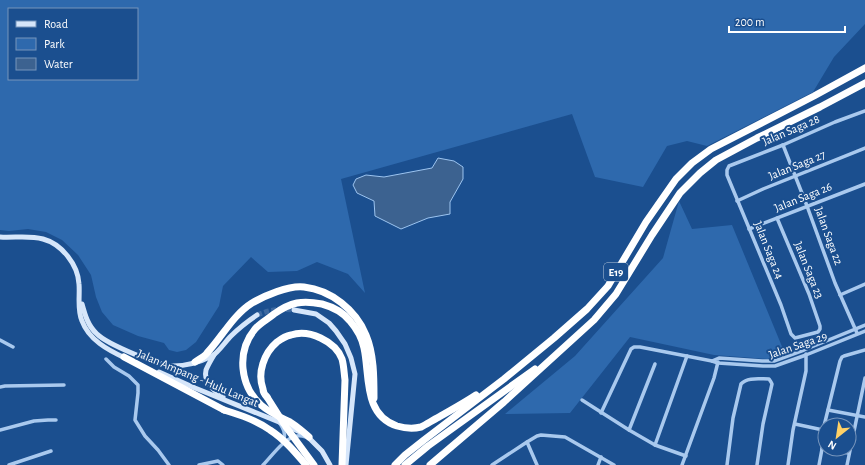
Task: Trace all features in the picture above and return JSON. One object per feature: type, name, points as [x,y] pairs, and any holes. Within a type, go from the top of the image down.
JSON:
[{"type":"highway","name":"E19","points":[[395,465],[424,440],[504,379],[587,309],[608,286],[646,222],[676,179],[692,163],[711,149],[865,68]]},
{"type":"highway","name":"E19","points":[[405,465],[428,446],[562,349],[594,320],[616,294],[680,193],[700,173],[716,160],[820,107],[865,82]]},
{"type":"highway","points":[[196,362],[207,354],[242,311],[252,303],[270,294],[285,289],[303,286],[329,295],[342,303],[357,318],[366,335],[372,356],[374,384],[373,405]]},
{"type":"highway","points":[[309,437],[291,423],[261,405],[250,393],[243,376],[242,357],[246,344],[255,330],[281,309],[294,303],[311,302],[330,306],[345,315],[356,328],[364,346],[368,384],[373,405],[384,420],[394,425],[409,428],[428,424],[504,379]]},
{"type":"highway","points":[[314,465],[286,427],[266,397],[262,388],[262,366],[270,350],[275,344],[291,334],[303,334],[318,337],[335,348],[341,358],[345,380],[342,465]]},
{"type":"highway","points":[[430,465],[504,402],[562,349]]},
{"type":"highway","points":[[124,357],[224,410],[269,429],[291,448],[306,465]]},
{"type":"street","name":"Jalan Saga 28","points":[[727,170],[729,166],[865,111]]},
{"type":"street","name":"Jalan Saga 22","points":[[783,145],[825,257],[856,332]]},
{"type":"street","name":"Jalan Saga 27","points":[[737,201],[865,148]]},
{"type":"street","name":"Jalan Saga 24","points":[[727,170],[727,175],[737,201],[793,337]]},
{"type":"street","name":"Jalan Saga 26","points":[[749,229],[865,184]]},
{"type":"street","name":"Jalan Saga 23","points":[[777,218],[809,294],[820,326],[818,332],[795,338],[793,337]]},
{"type":"street","name":"Jalan Ampang - Hulu Langat","points":[[0,237],[42,238],[55,244],[62,250],[70,259],[78,275],[80,312],[82,321],[93,338],[101,345],[110,351],[296,430],[309,437],[322,451],[330,465]]},
{"type":"street","points":[[840,294],[865,284]]},
{"type":"street","name":"Jalan Ampang - Hulu Langat","points":[[79,294],[84,315],[90,326],[97,334],[108,342],[154,362],[172,366],[185,365],[214,355],[230,336],[257,315]]},
{"type":"street","points":[[294,310],[316,314],[329,323],[345,344],[352,358],[355,374],[346,465]]},
{"type":"street","name":"Jalan Saga 29","points":[[601,413],[631,349],[634,347],[718,363],[775,366],[806,355],[856,332],[865,325]]},
{"type":"street","name":"Jalan Saga 29","points":[[712,361],[719,358],[762,362],[774,361],[856,332],[865,331]]},
{"type":"street","points":[[0,340],[13,347]]},
{"type":"street","points":[[788,465],[793,430],[806,372],[806,355],[804,350]]},
{"type":"street","points":[[827,417],[842,357],[865,350]]},
{"type":"street","points":[[214,355],[206,371],[207,380],[212,389],[231,402]]},
{"type":"street","points":[[655,444],[687,356]]},
{"type":"street","points":[[682,465],[714,378],[719,358]]},
{"type":"street","points":[[106,359],[114,367],[129,376],[138,385],[135,420],[145,436],[158,450],[168,465]]},
{"type":"street","points":[[629,430],[655,364]]},
{"type":"street","points":[[856,416],[865,378]]},
{"type":"street","points":[[727,464],[733,418],[740,384],[747,379],[769,379],[772,384],[763,424],[758,465]]},
{"type":"street","points":[[0,387],[64,386]]},
{"type":"street","points":[[582,400],[629,430],[655,444],[686,456]]},
{"type":"street","points":[[828,410],[865,417]]},
{"type":"street","points":[[0,430],[34,420],[56,420]]},
{"type":"street","points":[[279,422],[285,436],[284,444]]},
{"type":"street","points":[[795,424],[817,429]]},
{"type":"street","points":[[263,465],[290,438],[298,435],[309,437]]},
{"type":"street","points":[[492,465],[527,442],[541,435],[565,436],[614,465]]},
{"type":"street","points":[[527,442],[537,465]]},
{"type":"street","points":[[9,465],[51,451]]},
{"type":"street","points":[[598,465],[601,457]]},
{"type":"street","points":[[500,460],[502,465]]},
{"type":"street","points":[[199,465],[218,461],[223,465]]},
{"type":"green space","points":[[0,0],[865,0],[865,24],[834,57],[813,92],[707,146],[687,141],[667,146],[643,187],[595,177],[572,114],[341,179],[365,293],[348,274],[317,262],[297,271],[268,272],[251,257],[223,286],[219,306],[196,342],[186,350],[177,352],[169,350],[164,343],[138,336],[113,325],[102,312],[96,297],[91,275],[78,255],[62,240],[46,232],[28,229],[9,231],[0,230]]},
{"type":"green space","points":[[679,201],[692,229],[732,225],[783,349],[768,359],[714,355],[630,337],[570,413],[505,414],[575,356],[663,258]]},
{"type":"water","points":[[438,158],[454,161],[463,167],[463,179],[450,202],[450,214],[428,218],[401,229],[375,216],[374,201],[357,193],[353,185],[356,179],[366,175],[384,177],[432,168]]},
{"type":"tunnel","points":[[257,315],[275,310],[294,310]]}]
